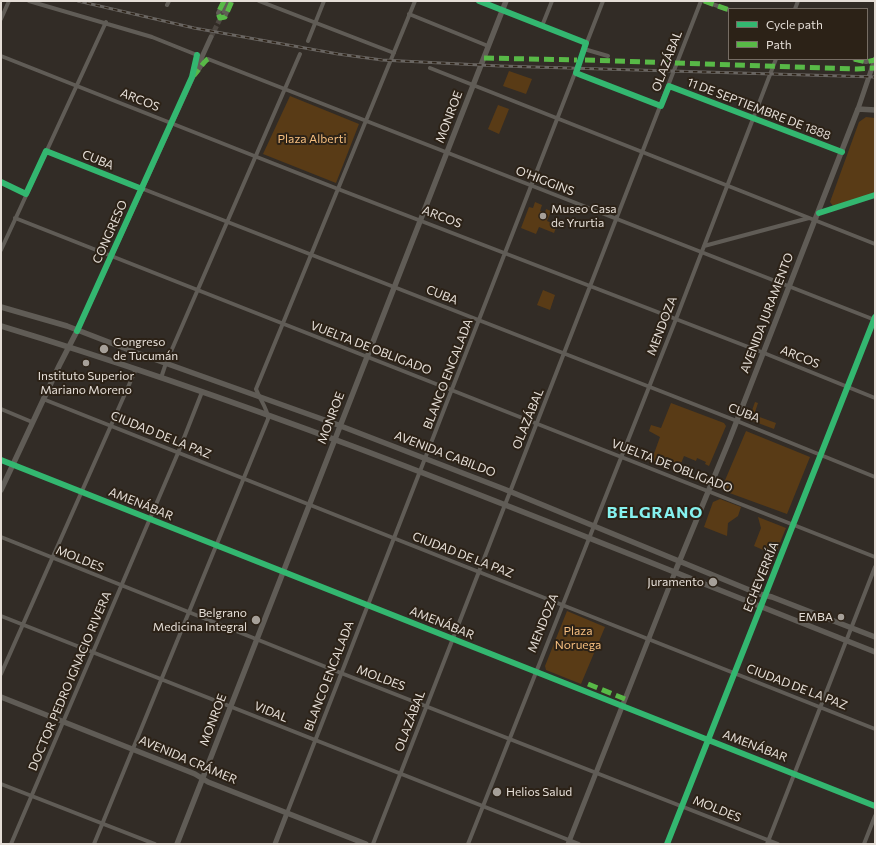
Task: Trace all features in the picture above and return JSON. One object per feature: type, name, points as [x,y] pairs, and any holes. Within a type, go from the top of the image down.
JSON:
[{"type":"main road","name":"MONROE","points":[[177,844],[506,1]]},
{"type":"main road","points":[[858,109],[875,110]]},
{"type":"main road","name":"AVENIDA JURAMENTO","points":[[676,571],[816,221],[858,109]]},
{"type":"main road","name":"AVENIDA CABILDO","points":[[1,306],[77,330],[426,458],[680,561],[875,637]]},
{"type":"main road","name":"AVENIDA CABILDO","points":[[1,326],[68,346],[335,438],[676,571],[875,652]]},
{"type":"main road","points":[[1,490],[68,346],[77,330]]},
{"type":"main road","name":"AVENIDA CRÁMER","points":[[1,696],[366,844]]},
{"type":"street","points":[[1,19],[9,1]]},
{"type":"street","points":[[1,249],[106,22],[29,1]]},
{"type":"street","points":[[224,1],[218,13],[220,18],[225,17],[232,1]]},
{"type":"street","points":[[224,11],[228,1]]},
{"type":"street","points":[[259,1],[394,53]]},
{"type":"street","points":[[308,41],[324,1]]},
{"type":"street","points":[[94,844],[190,613],[268,415],[256,389],[415,1]]},
{"type":"street","points":[[479,1],[586,43]]},
{"type":"street","points":[[542,26],[552,1]]},
{"type":"street","name":"BLANCO ENCALADA","points":[[275,844],[453,390],[603,1]]},
{"type":"street","name":"OLAZÁBAL","points":[[373,844],[504,504],[537,424],[701,1]]},
{"type":"street","points":[[704,1],[728,10]]},
{"type":"street","points":[[409,14],[488,46]]},
{"type":"street","name":"CONGRESO","points":[[106,22],[152,36],[197,55],[192,77]]},
{"type":"street","name":"CONGRESO","points":[[77,330],[192,77],[212,37]]},
{"type":"street","points":[[584,49],[608,56]]},
{"type":"street","points":[[161,378],[166,363],[300,54]]},
{"type":"street","name":"ARCOS","points":[[1,56],[338,189],[764,353],[875,398]]},
{"type":"street","name":"CONGRESO","points":[[192,77],[200,71],[204,61],[208,59]]},
{"type":"street","name":"O'HIGGINS","points":[[208,59],[875,319]]},
{"type":"street","name":"MENDOZA","points":[[468,844],[676,319],[776,60]]},
{"type":"street","points":[[857,60],[863,62],[875,60]]},
{"type":"street","name":"AVENIDA JURAMENTO","points":[[858,109],[875,60]]},
{"type":"street","points":[[430,68],[875,244]]},
{"type":"street","points":[[576,73],[661,106]]},
{"type":"street","name":"11 DE SEPTIEMBRE DE 1888","points":[[669,86],[842,152]]},
{"type":"street","name":"CUBA","points":[[46,151],[311,256],[479,320],[648,388],[737,421],[875,477]]},
{"type":"street","points":[[1,182],[26,194]]},
{"type":"street","points":[[819,212],[875,195]]},
{"type":"street","name":"VUELTA DE OBLIGADO","points":[[15,218],[875,557]]},
{"type":"street","points":[[704,246],[809,218]]},
{"type":"street","name":"ECHEVERRÍA","points":[[667,844],[875,319]]},
{"type":"street","points":[[1,674],[112,427],[136,369]]},
{"type":"street","name":"DOCTOR PEDRO IGNACIO RIVERA","points":[[11,844],[178,453],[202,392]]},
{"type":"street","name":"CIUDAD DE LA PAZ","points":[[43,399],[875,729]]},
{"type":"street","points":[[1,409],[32,422]]},
{"type":"street","name":"AMENÁBAR","points":[[1,460],[875,806]]},
{"type":"street","name":"MOLDES","points":[[1,537],[341,674],[683,806],[768,842],[778,844]]},
{"type":"street","points":[[768,842],[875,567]]},
{"type":"street","points":[[569,842],[676,571]]},
{"type":"street","name":"VIDAL","points":[[1,616],[401,773],[569,842],[579,844]]},
{"type":"street","points":[[1,784],[155,844]]},
{"type":"street","points":[[864,844],[875,816]]},
{"type":"green space","points":[[509,71],[532,79],[526,94],[503,86]]},
{"type":"green space","name":"Plaza Alberti","points":[[290,96],[359,124],[336,183],[263,154]]},
{"type":"green space","points":[[498,105],[509,109],[499,134],[488,129]]},
{"type":"green space","points":[[866,117],[875,118],[875,193],[833,206],[830,202],[859,122]]},
{"type":"green space","points":[[535,202],[542,205],[540,211],[545,213],[546,209],[551,211],[547,221],[557,225],[554,233],[539,227],[536,234],[521,228],[529,207],[533,208]]},
{"type":"green space","points":[[543,290],[555,295],[550,310],[537,305]]},
{"type":"green space","points":[[755,402],[758,403],[754,415],[776,423],[774,429],[749,419]]},
{"type":"green space","points":[[671,403],[724,423],[726,426],[709,466],[705,464],[706,462],[697,458],[696,461],[684,456],[680,466],[670,460],[666,468],[651,462],[660,437],[649,431],[651,425],[661,428]]},
{"type":"green space","points":[[746,431],[810,457],[787,514],[724,491],[723,485]]},
{"type":"green space","points":[[720,499],[741,507],[738,516],[728,523],[727,536],[704,527],[713,502]]},
{"type":"green space","points":[[758,517],[786,528],[775,555],[754,546],[761,528]]},
{"type":"green space","name":"Plaza Noruega","points":[[567,611],[605,627],[581,684],[546,670],[545,666]]},
{"type":"tunnel","points":[[211,37],[224,11]]},
{"type":"railway","points":[[78,1],[194,28],[338,54],[382,60],[500,66],[875,77]]},
{"type":"marked path","points":[[224,1],[218,13],[220,18],[225,17],[232,1]]},
{"type":"marked path","points":[[704,1],[728,10]]},
{"type":"marked path","points":[[484,58],[577,60]]},
{"type":"marked path","points":[[192,77],[208,59]]},
{"type":"marked path","points":[[585,60],[857,69],[875,68]]},
{"type":"marked path","points":[[858,60],[866,62],[875,60]]},
{"type":"marked path","points":[[588,684],[625,699]]},
{"type":"cycle path","points":[[479,1],[586,43],[576,73],[661,106],[669,86],[842,152]]},
{"type":"cycle path","points":[[77,331],[192,77],[197,55]]},
{"type":"cycle path","points":[[1,182],[26,194],[46,151],[142,189]]},
{"type":"cycle path","points":[[819,213],[875,195]]},
{"type":"cycle path","points":[[667,844],[875,317]]},
{"type":"cycle path","points":[[1,460],[875,806]]},
{"type":"place","name":"Museo Casa de Yrurtia","points":[[543,216]]},
{"type":"place","name":"Congreso de Tucumán","points":[[104,349]]},
{"type":"place","name":"Instituto Superior Mariano Moreno","points":[[86,363]]},
{"type":"place","name":"Juramento","points":[[713,582]]},
{"type":"place","name":"EMBA","points":[[841,617]]},
{"type":"place","name":"Belgrano Medicina Integral","points":[[256,620]]},
{"type":"place","name":"Helios Salud","points":[[497,792]]},
{"type":"district","name":"BELGRANO","points":[[655,513]]}]
